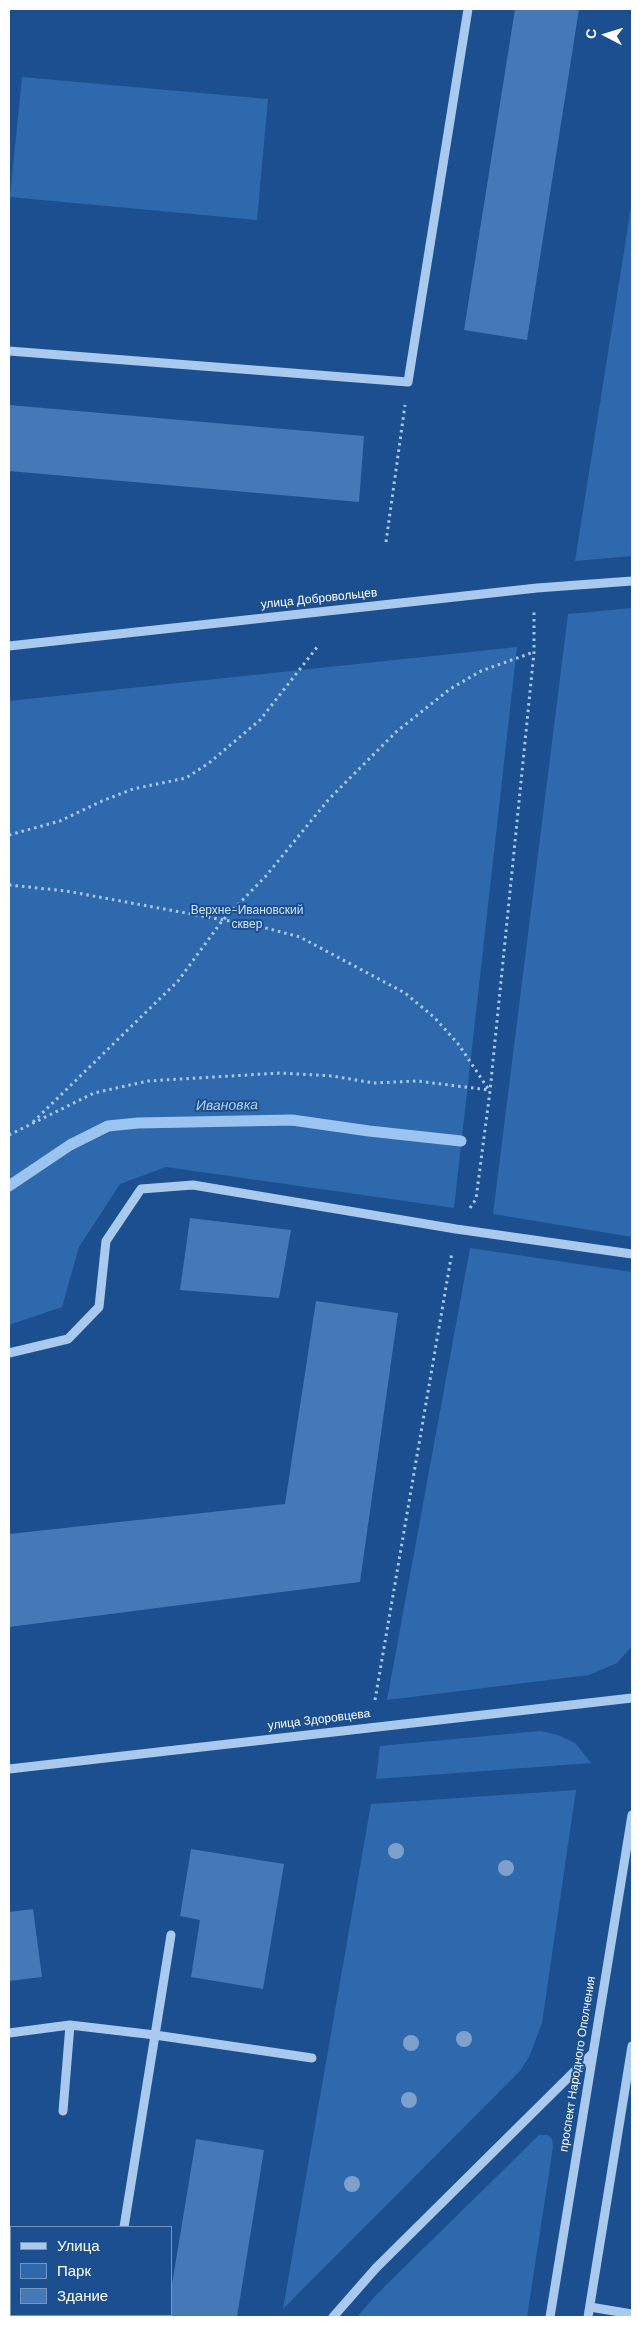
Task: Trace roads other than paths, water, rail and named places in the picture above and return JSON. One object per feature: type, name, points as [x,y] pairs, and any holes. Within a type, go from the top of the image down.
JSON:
[{"type":"street","points":[[9,351],[408,382],[468,9]]},
{"type":"street","name":"улица Добровольцев","points":[[9,646],[537,588],[632,581]]},
{"type":"street","points":[[9,1352],[68,1339],[99,1307],[106,1241],[140,1189],[193,1185],[456,1228],[632,1254]]},
{"type":"street","name":"улица Здоровцева","points":[[9,1769],[632,1698]]},
{"type":"street","name":"проспект Народного Ополчения","points":[[550,2317],[632,1815]]},
{"type":"street","points":[[124,2226],[172,1934]]},
{"type":"street","points":[[63,2111],[70,2025]]},
{"type":"street","points":[[9,2033],[70,2025],[155,2035],[312,2058]]},
{"type":"street","points":[[588,2317],[632,2046]]},
{"type":"street","points":[[333,2317],[376,2268],[592,2054]]},
{"type":"street","points":[[590,2307],[632,2314]]},
{"type":"waterway","name":"Ивановка","points":[[9,1186],[70,1145],[108,1126],[138,1123],[292,1120],[461,1141]]},
{"type":"park label","name":"Верхне-Ивановский сквер","points":[[247,918]]}]
